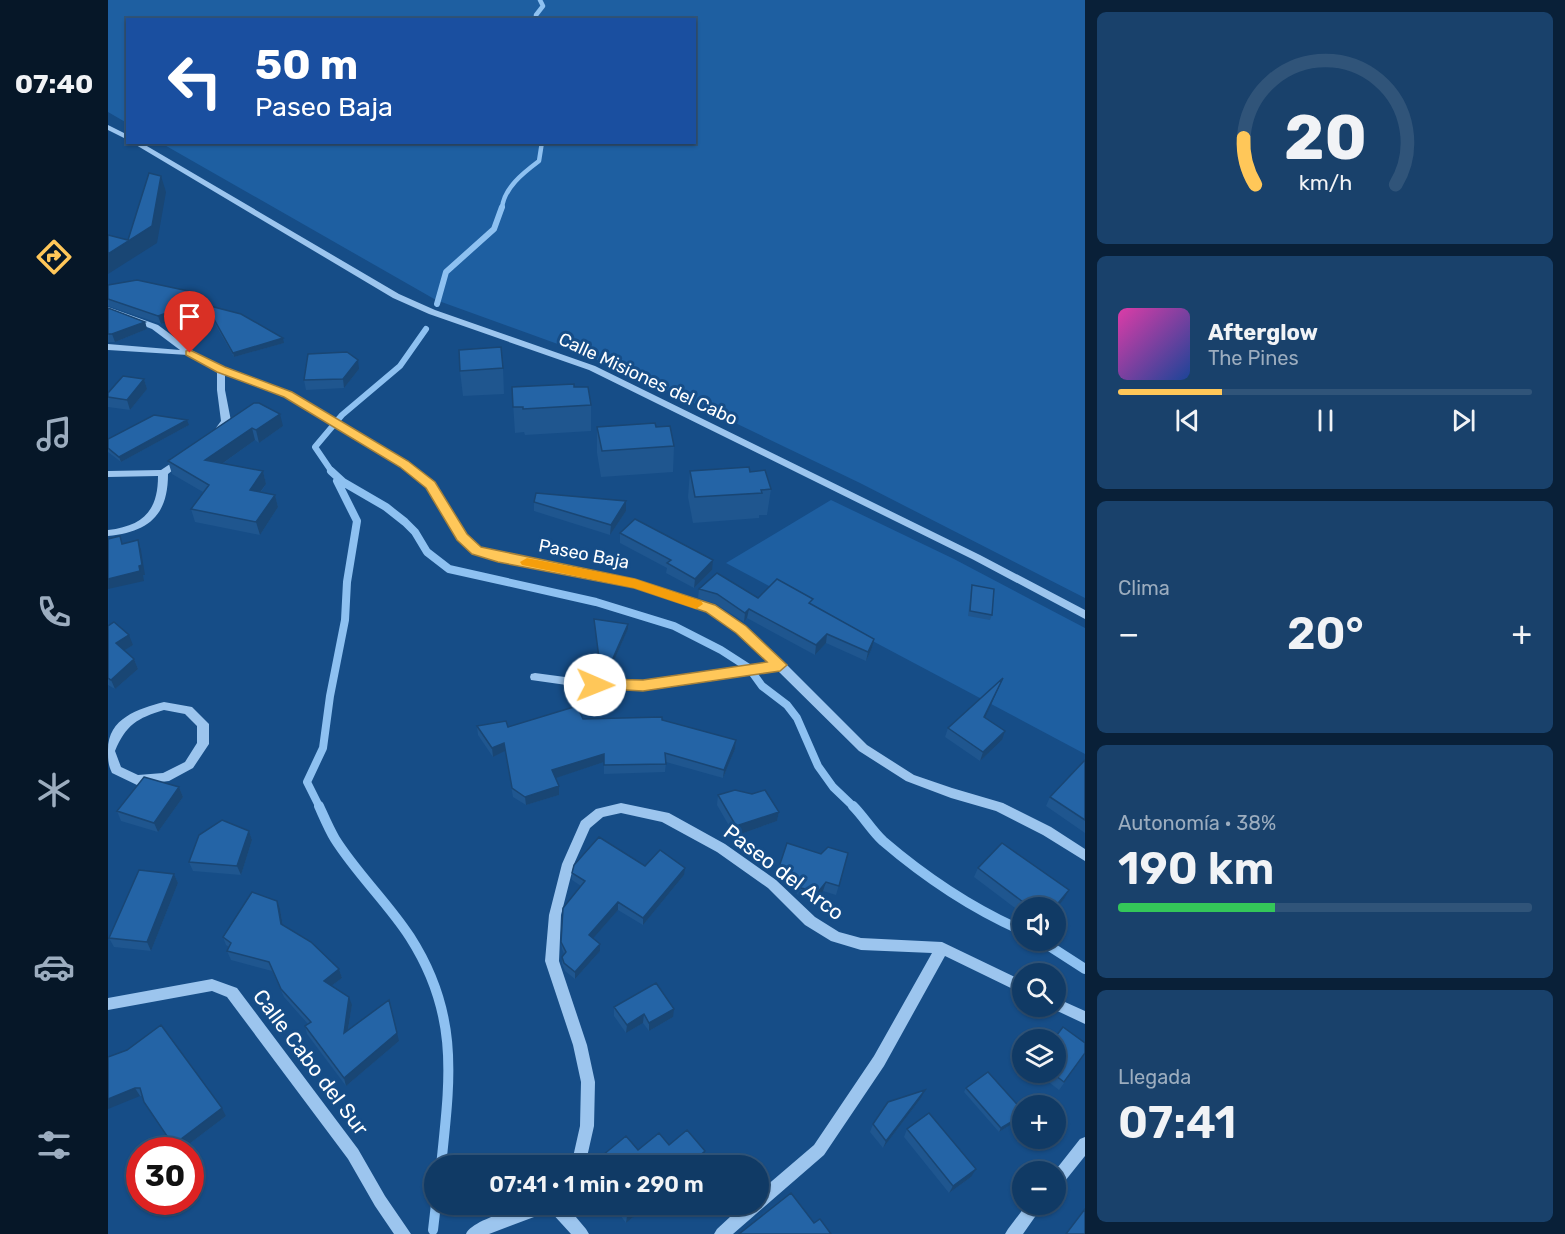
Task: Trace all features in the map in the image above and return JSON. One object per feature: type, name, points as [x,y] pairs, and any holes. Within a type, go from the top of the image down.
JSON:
[{"type":"street","points":[[108,127],[126,137]]},
{"type":"street","name":"Calle Misiones del Cabo","points":[[137,144],[396,296],[432,312],[552,352],[602,372],[976,557],[1085,615]]},
{"type":"street","name":"Paseo Baja","points":[[108,309],[155,327],[190,353],[221,369],[288,395],[404,464],[431,485],[462,537],[477,550],[498,557],[635,584],[711,609],[741,629],[863,748],[901,772],[951,793],[999,807],[1047,831],[1085,856]]},
{"type":"street","points":[[108,347],[190,353]]},
{"type":"street","points":[[213,436],[226,421],[221,390],[221,369]]},
{"type":"street","points":[[108,474],[163,473],[188,454]]},
{"type":"street","points":[[108,533],[134,526],[149,518],[160,504],[163,473]]},
{"type":"street","points":[[535,676],[595,685],[643,685],[780,665]]},
{"type":"street","points":[[164,706],[188,710],[203,724],[203,744],[189,765],[165,778],[137,780],[116,770],[108,751],[117,730],[138,714],[164,706]]},
{"type":"street","name":"Paseo del Arco","points":[[580,1155],[587,1126],[588,1082],[580,1045],[552,961],[555,915],[568,864],[585,825],[600,813],[621,808],[665,817],[721,848],[772,884],[810,921],[836,937],[861,944],[942,948],[1012,983]]},
{"type":"street","points":[[769,1193],[819,1150],[879,1061],[942,948]]},
{"type":"street","name":"Calle Cabo del Sur","points":[[108,1004],[212,986],[232,992],[353,1154],[380,1201],[403,1234]]},
{"type":"street","points":[[1066,1009],[1085,1018]]},
{"type":"street","points":[[1066,1168],[1085,1144]]},
{"type":"street","points":[[474,1234],[520,1215]]},
{"type":"street","points":[[564,1215],[581,1234]]},
{"type":"street","points":[[722,1234],[744,1215]]},
{"type":"street","points":[[1013,1234],[1028,1215]]},
{"type":"shaded area","points":[[108,0],[1085,0],[1085,598],[860,483],[654,384],[566,347],[436,300],[163,144],[696,144],[696,18],[126,18],[126,122],[108,112]]},
{"type":"shaded area","points":[[831,500],[954,559],[1085,628],[1085,754],[726,563]]},
{"type":"building","points":[[149,173],[161,176],[152,226],[108,254],[108,235],[128,240]]},
{"type":"building","points":[[137,280],[193,292],[175,310],[158,316],[108,299],[108,285]]},
{"type":"building","points":[[206,305],[241,314],[283,338],[233,353]]},
{"type":"building","points":[[108,308],[145,322],[108,334]]},
{"type":"building","points":[[501,347],[503,368],[460,371],[459,350]]},
{"type":"building","points":[[347,352],[358,360],[343,379],[304,380],[308,354]]},
{"type":"building","points":[[123,376],[144,379],[127,400],[108,397],[108,393]]},
{"type":"building","points":[[574,384],[574,387],[588,387],[591,405],[523,409],[523,407],[513,407],[512,387]]},
{"type":"building","points":[[254,403],[259,403],[280,414],[256,430],[252,428],[205,460],[263,471],[250,490],[275,495],[256,522],[191,509],[209,485],[168,461]]},
{"type":"building","points":[[154,415],[187,420],[119,457],[108,448],[108,439]]},
{"type":"building","points":[[655,423],[656,427],[670,426],[674,446],[602,451],[597,427]]},
{"type":"building","points":[[749,467],[750,472],[765,470],[771,489],[761,490],[762,493],[695,497],[690,471]]},
{"type":"building","points":[[536,493],[626,501],[611,525],[534,502]]},
{"type":"building","points":[[635,519],[713,560],[695,579],[667,563],[671,560],[620,533]]},
{"type":"building","points":[[120,536],[122,544],[138,540],[142,565],[139,566],[140,571],[108,579],[108,539]]},
{"type":"building","points":[[717,573],[758,598],[777,579],[813,599],[809,603],[874,639],[868,652],[827,634],[816,645],[749,609],[745,613],[717,594],[699,589]]},
{"type":"building","points":[[972,585],[994,589],[992,615],[970,611]]},
{"type":"building","points":[[594,619],[628,624],[606,674],[601,674]]},
{"type":"building","points":[[114,622],[129,635],[116,643],[134,659],[111,680],[108,678],[108,626]]},
{"type":"building","points":[[1003,678],[984,717],[1005,731],[983,752],[948,728]]},
{"type":"building","points":[[577,706],[583,719],[662,717],[662,720],[736,740],[724,770],[665,753],[666,764],[604,765],[604,754],[552,770],[559,786],[525,797],[512,788],[504,743],[492,748],[477,726],[506,721],[508,727]]},
{"type":"building","points":[[1085,760],[1085,820],[1050,797]]},
{"type":"building","points":[[144,777],[179,787],[154,823],[117,811]]},
{"type":"building","points":[[735,790],[752,794],[765,790],[779,812],[736,826],[718,795]]},
{"type":"building","points":[[222,820],[249,831],[237,866],[189,862],[199,835]]},
{"type":"building","points":[[599,837],[645,866],[660,850],[685,868],[643,918],[618,902],[589,935],[600,944],[575,972],[564,963],[562,957],[566,952],[561,942],[563,908],[585,881],[572,873],[574,865]]},
{"type":"building","points":[[787,843],[821,854],[828,847],[848,853],[839,886],[826,882],[818,892],[801,888],[780,864]]},
{"type":"building","points":[[1002,843],[1069,890],[1063,897],[1016,897],[978,868]]},
{"type":"building","points":[[139,870],[174,874],[147,942],[109,938]]},
{"type":"building","points":[[252,892],[277,901],[281,924],[311,942],[339,969],[324,981],[349,997],[344,1033],[389,1000],[397,1033],[344,1078],[305,1026],[311,1022],[281,989],[269,962],[227,951],[231,943],[223,937]]},
{"type":"building","points":[[656,983],[674,1009],[649,1023],[644,1014],[627,1025],[614,1007]]},
{"type":"building","points":[[161,1025],[222,1108],[184,1137],[168,1137],[144,1102],[140,1088],[108,1099],[108,1057],[127,1050]]},
{"type":"building","points":[[1066,1029],[1085,1043],[1085,1053],[1066,1079]]},
{"type":"building","points":[[988,1072],[1012,1099],[1012,1122],[1001,1128],[966,1088]]},
{"type":"building","points":[[925,1090],[886,1141],[873,1124],[888,1102]]},
{"type":"building","points":[[929,1113],[976,1169],[953,1186],[907,1129]]},
{"type":"building","points":[[687,1130],[705,1151],[700,1155],[603,1155],[626,1136],[638,1150],[659,1133],[669,1145]]},
{"type":"building","points":[[791,1193],[814,1223],[820,1219],[831,1234],[739,1234],[763,1215],[769,1215],[769,1210]]},
{"type":"building","points":[[1085,1209],[1085,1234],[1066,1234]]},
{"type":"waterway","points":[[536,18],[543,6],[540,0]]},
{"type":"waterway","points":[[502,208],[510,188],[539,161],[542,144]]},
{"type":"waterway","points":[[437,304],[446,272],[494,229],[502,207]]},
{"type":"waterway","points":[[332,472],[315,447],[342,415],[400,366],[426,329]]},
{"type":"waterway","points":[[332,472],[343,482],[386,507],[405,522],[415,532],[427,552],[449,569],[596,602],[674,626],[721,650],[749,668],[762,686],[787,705],[797,718],[818,766],[833,787],[853,806]]},
{"type":"waterway","points":[[319,806],[307,782],[323,748],[330,696],[345,620],[347,582],[357,521],[337,481]]},
{"type":"waterway","points":[[319,806],[344,852],[410,937],[426,966],[437,993],[448,1048],[447,1104],[442,1155]]},
{"type":"waterway","points":[[853,806],[883,841],[916,867],[950,891],[1012,926]]},
{"type":"waterway","points":[[1057,951],[1085,969]]},
{"type":"waterway","points":[[433,1230],[435,1215]]},
{"type":"slow traffic","points":[[527,562],[635,584],[696,604]]},
{"type":"route","points":[[190,353],[221,369],[288,395],[404,464],[431,485],[462,537],[477,550],[498,557],[635,584],[711,609],[741,629],[780,665],[643,685],[595,685]]}]
